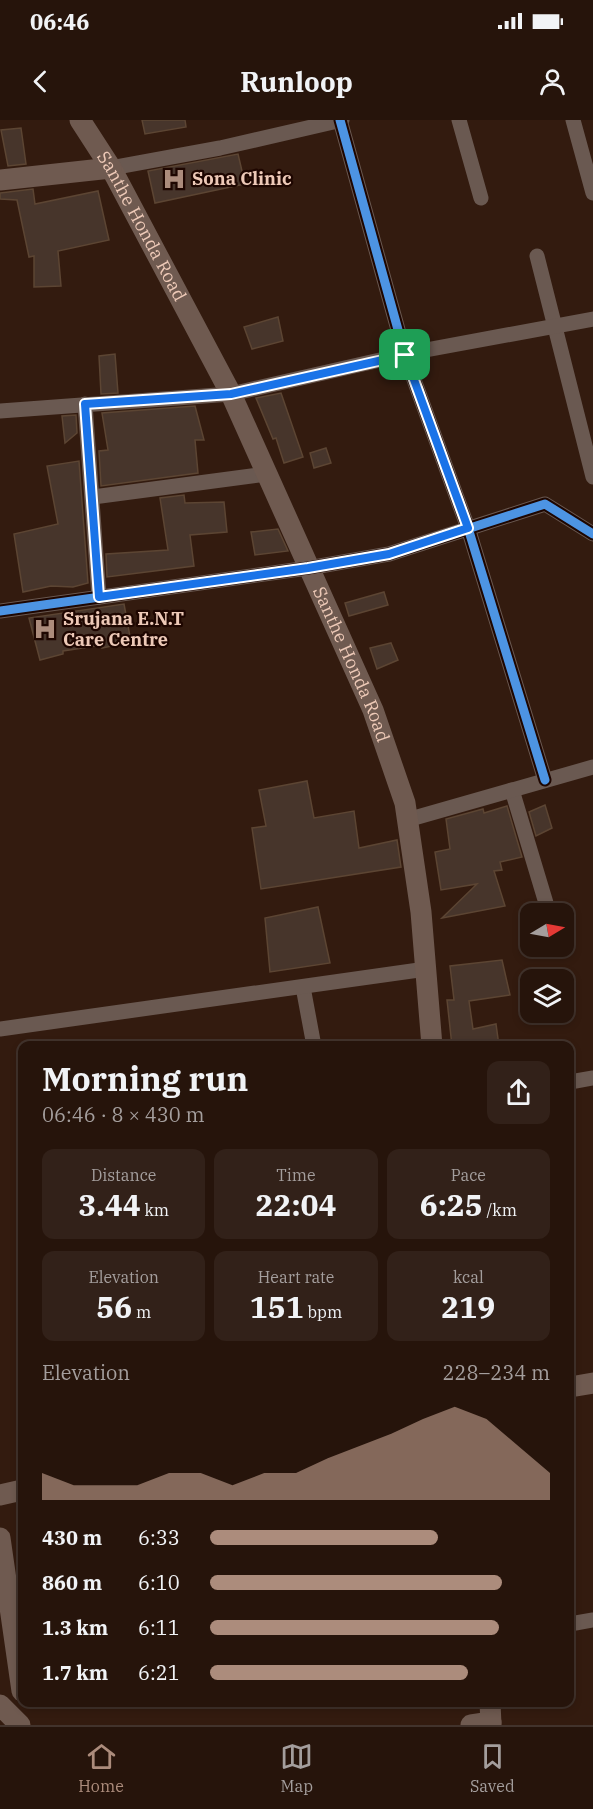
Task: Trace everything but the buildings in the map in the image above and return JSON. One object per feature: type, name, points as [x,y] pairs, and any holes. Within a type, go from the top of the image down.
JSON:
[{"type":"main road","name":"Santhe Honda Road","points":[[80,120],[111,168],[231,394],[373,710],[405,803],[421,912],[432,1041]]},
{"type":"main road","points":[[0,180],[111,168]]},
{"type":"main road","points":[[574,1386],[593,1383]]},
{"type":"main road","points":[[0,1495],[18,1491]]},
{"type":"main road","points":[[0,1538],[18,1663]]},
{"type":"main road","points":[[0,1705],[20,1725]]},
{"type":"main road","points":[[25,1707],[27,1725]]},
{"type":"street","points":[[111,168],[220,148],[340,120],[405,355],[468,528],[545,780]]},
{"type":"street","points":[[459,120],[481,198]]},
{"type":"street","points":[[573,120],[593,193]]},
{"type":"street","points":[[537,256],[593,477]]},
{"type":"street","points":[[0,411],[231,394],[405,355],[593,320]]},
{"type":"street","points":[[85,404],[99,597]]},
{"type":"street","points":[[93,497],[266,474]]},
{"type":"street","points":[[0,611],[308,568],[389,554],[545,504],[593,534]]},
{"type":"street","points":[[407,820],[593,767]]},
{"type":"street","points":[[512,790],[546,903]]},
{"type":"street","points":[[0,1029],[426,969]]},
{"type":"street","points":[[303,987],[313,1041]]},
{"type":"street","points":[[574,1081],[593,1078]]},
{"type":"street","points":[[574,1623],[593,1620]]},
{"type":"cycle path","points":[[340,120],[405,355],[468,528],[545,780]]},
{"type":"cycle path","points":[[0,611],[308,568],[389,554],[545,504],[593,534]]},
{"type":"place","name":"Sona Clinic","points":[[174,179]]},
{"type":"place","name":"Srujana E.N.T Care Centre","points":[[45,629]]},
{"type":"route","points":[[405,355],[468,528],[389,554],[308,568],[99,597],[85,404],[231,394],[405,355]]}]
